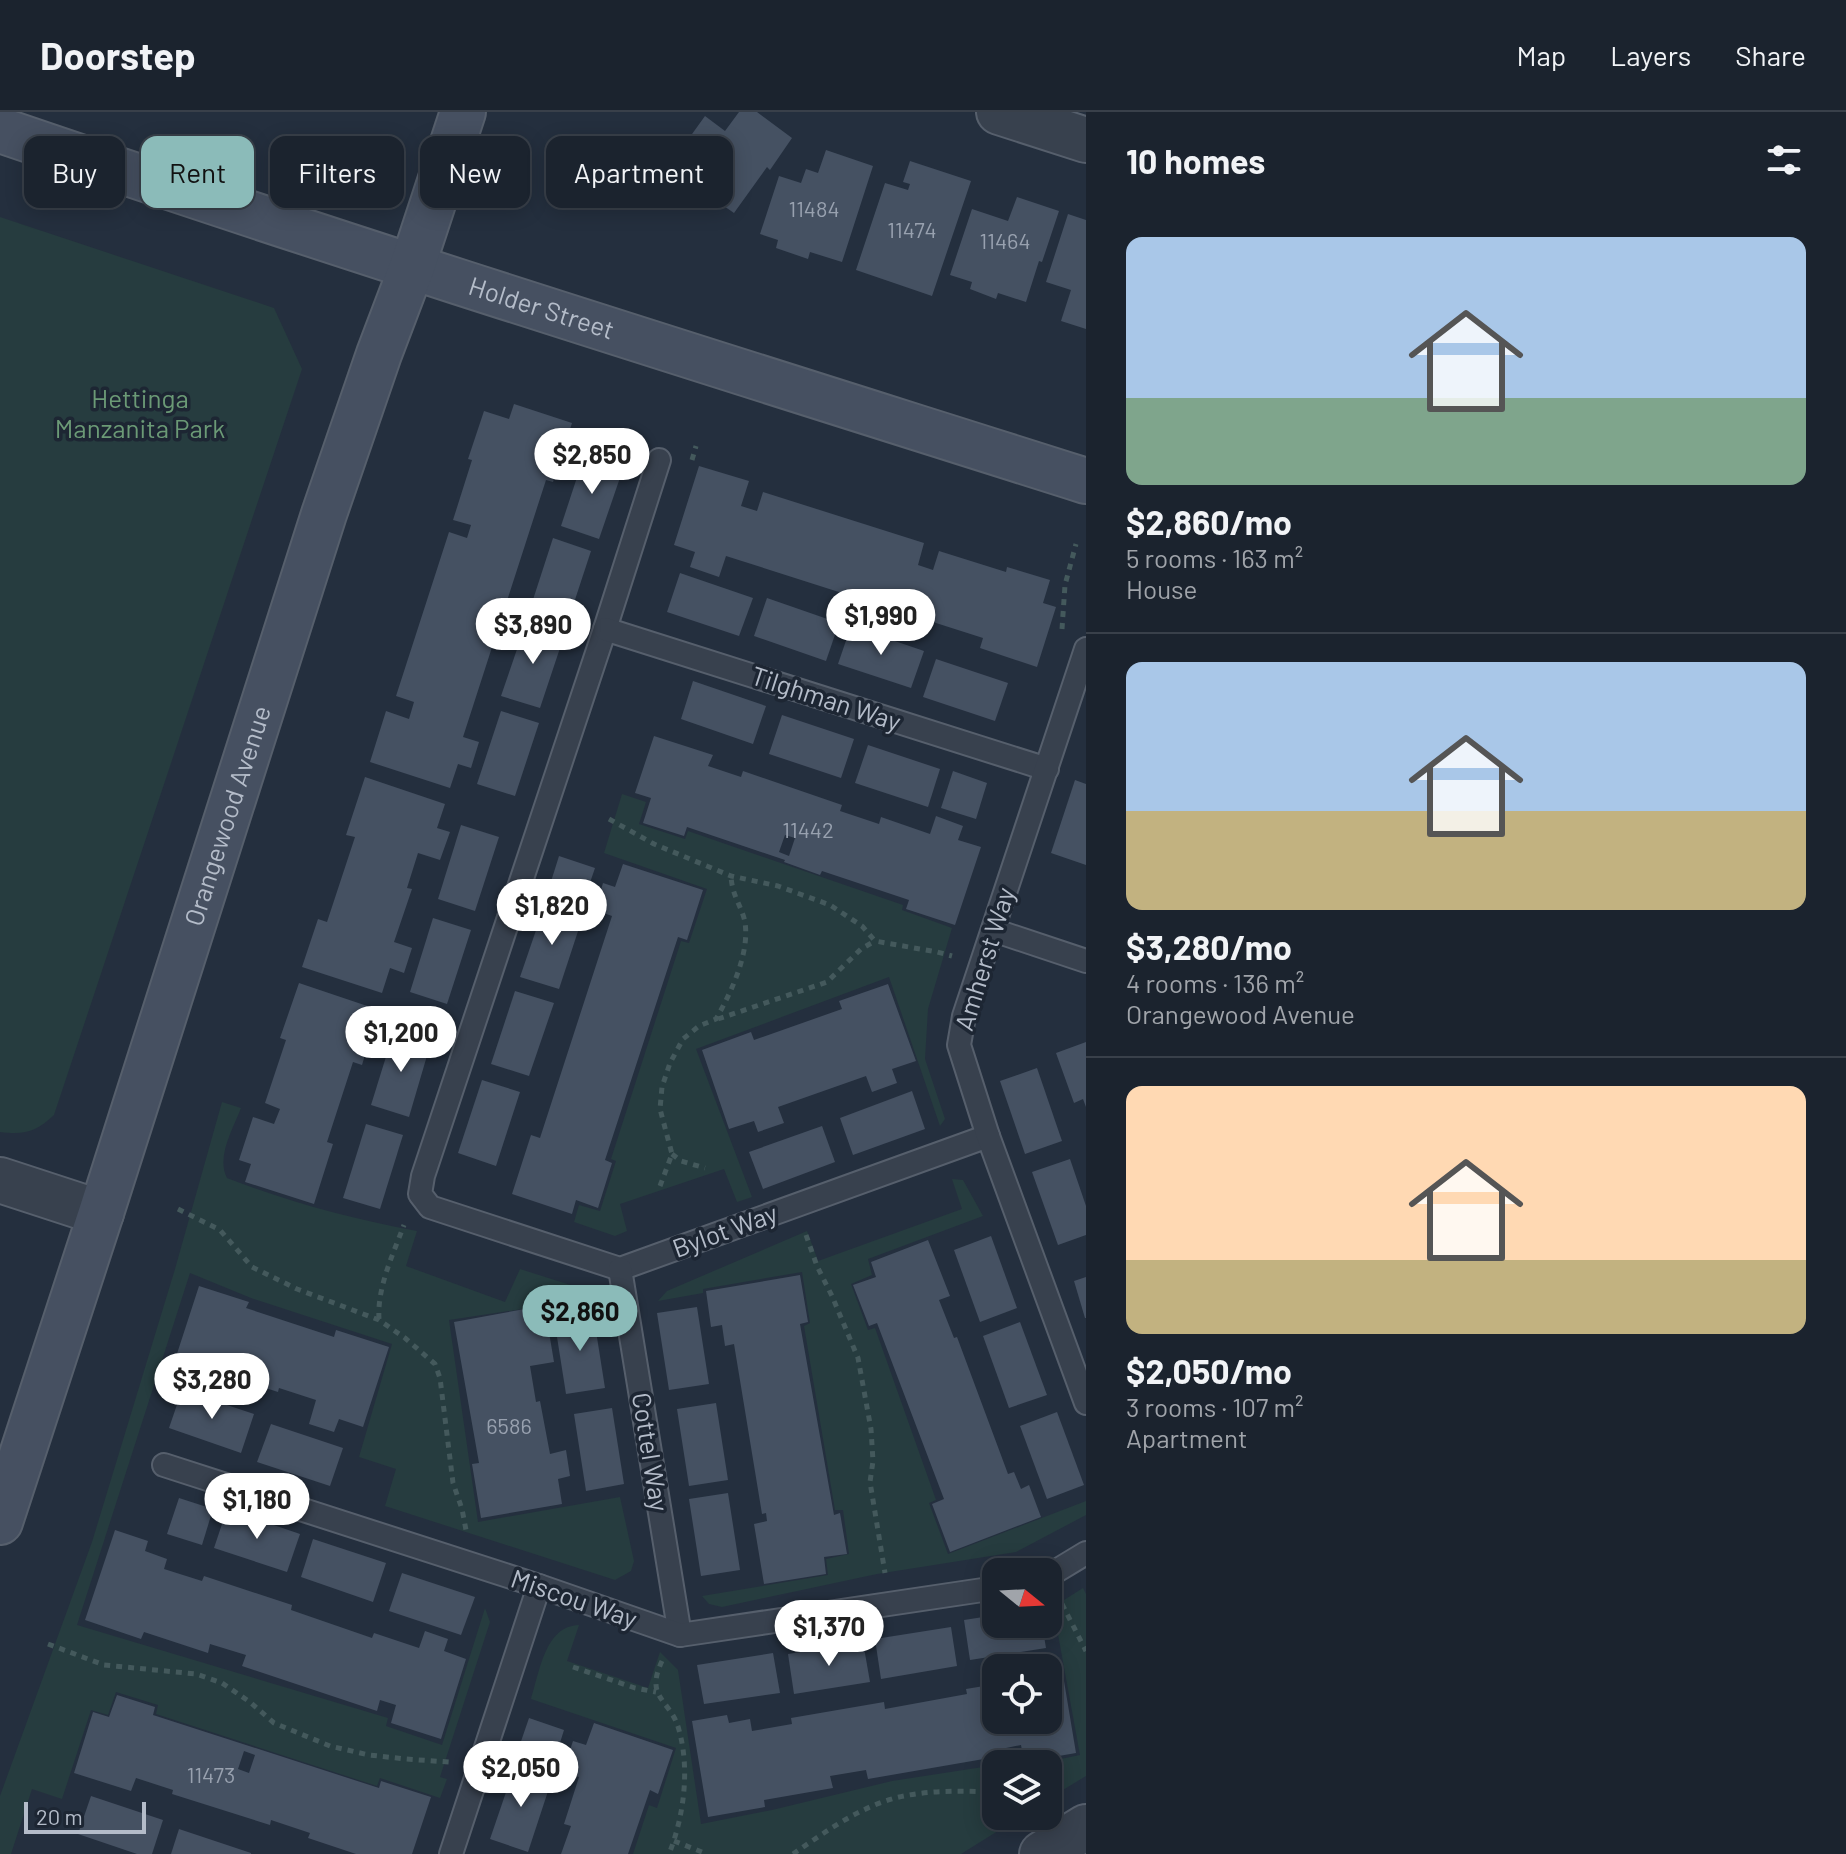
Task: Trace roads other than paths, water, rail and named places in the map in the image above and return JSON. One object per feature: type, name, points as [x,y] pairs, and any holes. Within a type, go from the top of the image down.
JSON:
[{"type":"street","name":"Orangewood Avenue","points":[[0,1522],[324,514],[412,267],[463,112]]},
{"type":"street","points":[[999,112],[1086,140]]},
{"type":"street","name":"Holder Street","points":[[0,130],[412,267],[1086,481]]},
{"type":"street","points":[[0,1180],[101,1213]]},
{"type":"street","points":[[1042,1854],[1086,1827]]},
{"type":"lane","points":[[620,1269],[430,1207],[420,1194],[427,1161],[659,460]]},
{"type":"lane","name":"Tilghman Way","points":[[605,629],[1047,769]]},
{"type":"lane","name":"Amherst Way","points":[[1086,649],[964,1016],[959,1045],[988,1136],[1086,1403]]},
{"type":"lane","points":[[993,930],[1086,961]]},
{"type":"lane","name":"Bylot Way","points":[[620,1269],[988,1136]]},
{"type":"lane","name":"Cottel Way","points":[[620,1269],[676,1634]]},
{"type":"lane","name":"Miscou Way","points":[[164,1465],[539,1586],[676,1634],[982,1590]]},
{"type":"lane","points":[[1062,1575],[1086,1553]]},
{"type":"lane","points":[[451,1854],[539,1586]]},
{"type":"park label","name":"Hettinga Manzanita Park","points":[[140,414]]}]
